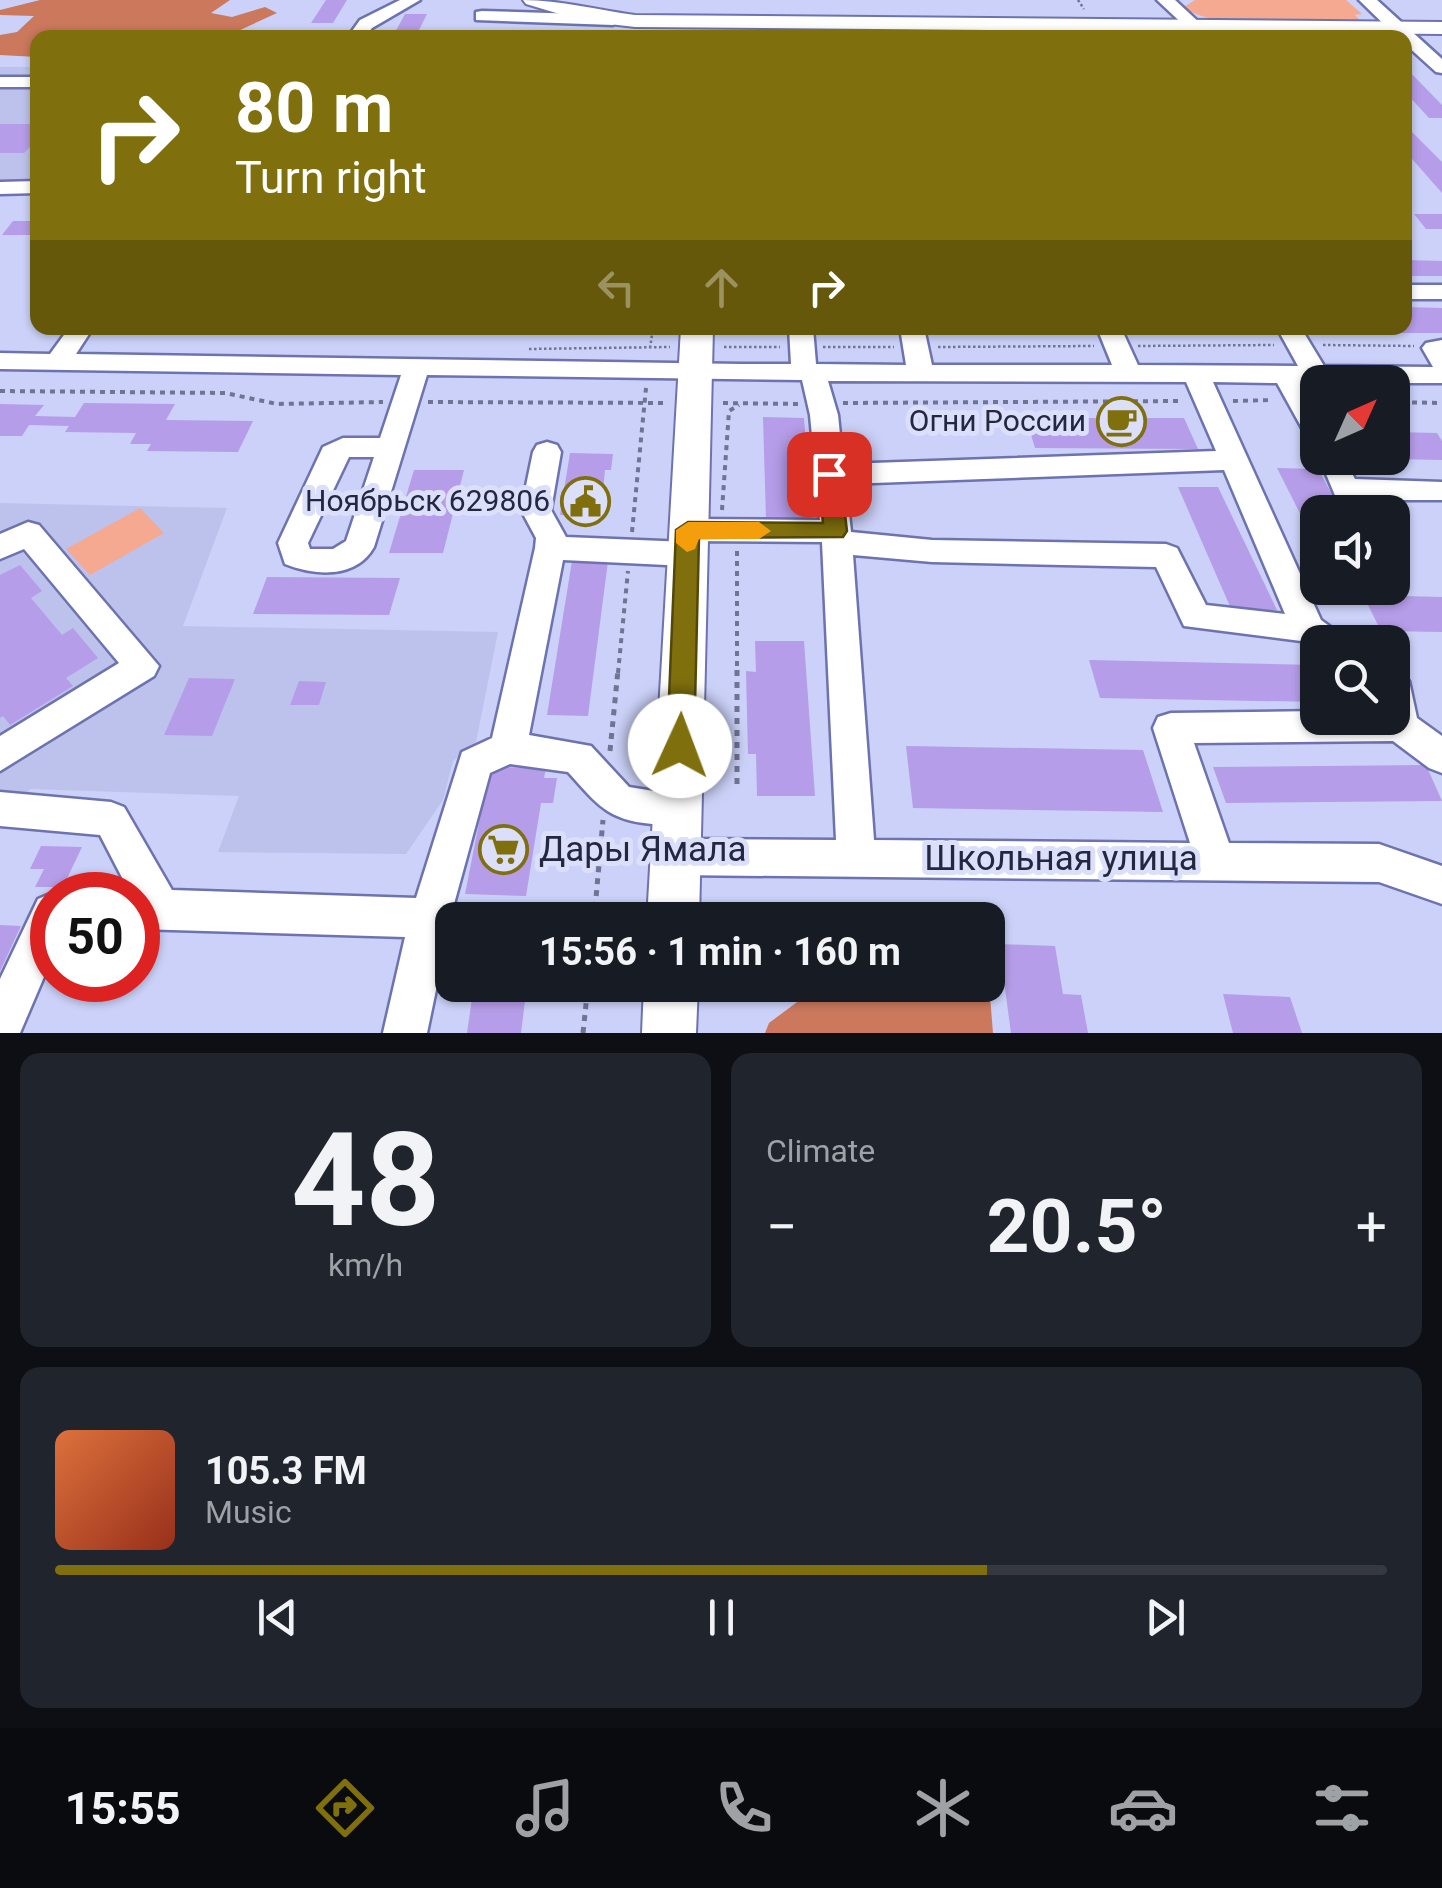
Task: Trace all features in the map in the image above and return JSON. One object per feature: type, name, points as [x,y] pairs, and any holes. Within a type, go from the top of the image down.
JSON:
[{"type":"main road","points":[[530,13],[570,12],[707,30],[708,0]]},
{"type":"main road","points":[[1166,30],[1195,26],[1442,28]]},
{"type":"main road","points":[[674,902],[697,335]]},
{"type":"main road","points":[[669,1033],[670,1002]]},
{"type":"street","points":[[362,30],[412,0]]},
{"type":"street","points":[[1165,0],[1195,26]]},
{"type":"street","points":[[1367,0],[1401,30]]},
{"type":"street","points":[[486,8],[530,13]]},
{"type":"street","points":[[486,8],[616,20]]},
{"type":"street","points":[[1412,40],[1437,63]]},
{"type":"street","points":[[1412,59],[1437,63]]},
{"type":"street","points":[[0,82],[30,82]]},
{"type":"street","points":[[0,188],[30,187]]},
{"type":"street","points":[[1412,292],[1442,292]]},
{"type":"street","points":[[58,361],[76,335]]},
{"type":"street","points":[[913,335],[921,373]]},
{"type":"street","points":[[1112,335],[1128,373]]},
{"type":"street","points":[[1294,335],[1310,365]]},
{"type":"street","points":[[1442,348],[1435,348],[1442,361]]},
{"type":"street","points":[[0,361],[695,372],[806,365],[921,373],[1128,373],[1202,387],[1300,374]]},
{"type":"street","points":[[806,365],[824,415],[836,537],[856,857]]},
{"type":"street","points":[[389,447],[416,366]]},
{"type":"street","points":[[1286,374],[1300,397]]},
{"type":"street","points":[[1410,374],[1442,374]]},
{"type":"street","points":[[1202,387],[1312,625]]},
{"type":"street","points":[[508,748],[552,538],[536,510],[546,452]]},
{"type":"street","points":[[829,474],[1008,471],[1234,460]]},
{"type":"street","points":[[1402,495],[1436,491]]},
{"type":"street","points":[[550,548],[630,552],[729,531],[836,537],[932,551],[1166,556],[1196,617],[1300,633]]},
{"type":"street","points":[[0,548],[28,533],[142,666],[0,756]]},
{"type":"street","points":[[1215,859],[1171,728],[1300,727]]},
{"type":"street","points":[[1410,733],[1442,757]]},
{"type":"street","points":[[445,902],[475,762],[508,748],[578,758],[589,765],[606,790]]},
{"type":"street","name":"Школьная улица","points":[[606,790],[677,833],[856,857],[1379,863],[1442,885]]},
{"type":"street","points":[[0,809],[111,819],[133,872]]},
{"type":"street","points":[[160,909],[435,921]]},
{"type":"street","points":[[405,1033],[435,940]]},
{"type":"street","points":[[0,1027],[30,961]]},
{"type":"path","points":[[650,346],[652,335]]},
{"type":"path","points":[[742,347],[806,365],[1202,387],[1300,400]]},
{"type":"path","points":[[737,786],[737,544],[722,516],[729,412],[806,365]]},
{"type":"path","points":[[0,391],[225,393],[233,398],[282,403],[645,402],[596,902]]},
{"type":"path","points":[[1410,402],[1442,403]]},
{"type":"path","points":[[584,1033],[587,1002]]},
{"type":"shaded area","points":[[40,0],[230,0],[211,13],[232,17],[265,7],[277,13],[240,30],[30,30],[30,57],[0,55],[0,35],[17,32],[34,16],[0,15],[0,10]]},
{"type":"shaded area","points":[[1195,0],[1346,0],[1362,14],[1355,15],[1362,22],[1269,24],[1219,20],[1184,7]]},
{"type":"shaded area","points":[[0,67],[30,67],[30,183],[0,183]]},
{"type":"shaded area","points":[[0,503],[227,508],[183,626],[498,632],[476,742],[453,761],[443,800],[406,854],[218,852],[239,796],[30,789],[8,824],[0,824]]},
{"type":"shaded area","points":[[140,508],[164,533],[90,575],[66,549]]},
{"type":"shaded area","points":[[797,1002],[990,1002],[993,1033],[765,1033],[769,1023]]},
{"type":"building","points":[[326,0],[347,0],[333,23],[311,23]]},
{"type":"building","points":[[405,14],[427,14],[419,30],[396,30]]},
{"type":"building","points":[[1412,74],[1442,105],[1442,118],[1429,118],[1412,100]]},
{"type":"building","points":[[0,124],[30,124],[30,147],[24,153],[0,153]]},
{"type":"building","points":[[1412,132],[1442,162],[1442,193],[1412,159]]},
{"type":"building","points":[[1414,214],[1442,214],[1442,229],[1426,229]]},
{"type":"building","points":[[13,221],[30,221],[30,235],[2,235]]},
{"type":"building","points":[[1412,260],[1442,261],[1442,276],[1412,276]]},
{"type":"building","points":[[1412,307],[1442,308],[1442,333],[1412,333]]},
{"type":"building","points":[[84,403],[175,404],[166,420],[253,421],[238,452],[147,451],[151,444],[130,444],[136,433],[65,432],[69,426],[29,425],[22,436],[0,436],[0,404],[44,405],[35,416],[75,417]]},
{"type":"building","points":[[763,417],[804,418],[812,520],[766,519]]},
{"type":"building","points":[[1026,418],[1184,418],[1198,449],[1035,448]]},
{"type":"building","points":[[1410,432],[1437,433],[1442,441],[1442,460],[1410,459]]},
{"type":"building","points":[[570,453],[613,454],[611,470],[605,470],[602,500],[608,500],[606,516],[560,515]]},
{"type":"building","points":[[1277,468],[1300,469],[1300,475],[1321,475],[1333,495],[1300,495],[1300,513]]},
{"type":"building","points":[[414,470],[464,470],[443,553],[389,553]]},
{"type":"building","points":[[1178,487],[1218,487],[1277,610],[1232,611]]},
{"type":"building","points":[[572,561],[608,561],[588,716],[547,715]]},
{"type":"building","points":[[20,565],[42,591],[31,598],[62,635],[73,628],[98,658],[66,678],[73,686],[10,725],[3,716],[0,718],[0,575]]},
{"type":"building","points":[[267,577],[400,578],[389,615],[253,614]]},
{"type":"building","points":[[1410,596],[1442,597],[1442,632],[1410,631],[1410,625],[1378,625],[1368,605],[1410,605]]},
{"type":"building","points":[[755,641],[804,641],[815,796],[757,796],[756,754],[748,754],[746,671],[756,672]]},
{"type":"building","points":[[1089,660],[1300,665],[1300,702],[1100,698]]},
{"type":"building","points":[[189,678],[235,679],[212,736],[164,735]]},
{"type":"building","points":[[299,681],[326,682],[319,705],[290,705]]},
{"type":"building","points":[[906,746],[1143,750],[1163,812],[913,808]]},
{"type":"building","points":[[1426,765],[1442,801],[1226,803],[1213,767]]},
{"type":"building","name":"Дары Ямала","points":[[490,767],[546,768],[544,778],[557,778],[553,803],[541,803],[526,896],[465,894]]},
{"type":"building","points":[[41,846],[82,847],[70,872],[30,869]]},
{"type":"building","points":[[0,925],[21,926],[0,971]]},
{"type":"building","points":[[1005,944],[1055,946],[1063,994],[1081,995],[1088,1033],[1011,1033]]},
{"type":"building","points":[[1223,994],[1290,997],[1302,1033],[1233,1033]]},
{"type":"building","points":[[472,1002],[525,1002],[521,1033],[467,1033]]},
{"type":"slow traffic","points":[[687,543],[688,530],[759,531]]},
{"type":"place","name":"Огни России","points":[[1121,421]]},
{"type":"place","name":"Ноябрьск 629806","points":[[585,501]]},
{"type":"place","name":"Дары Ямала","points":[[504,849]]},
{"type":"route","points":[[680,746],[688,530],[835,531],[829,474]]}]
